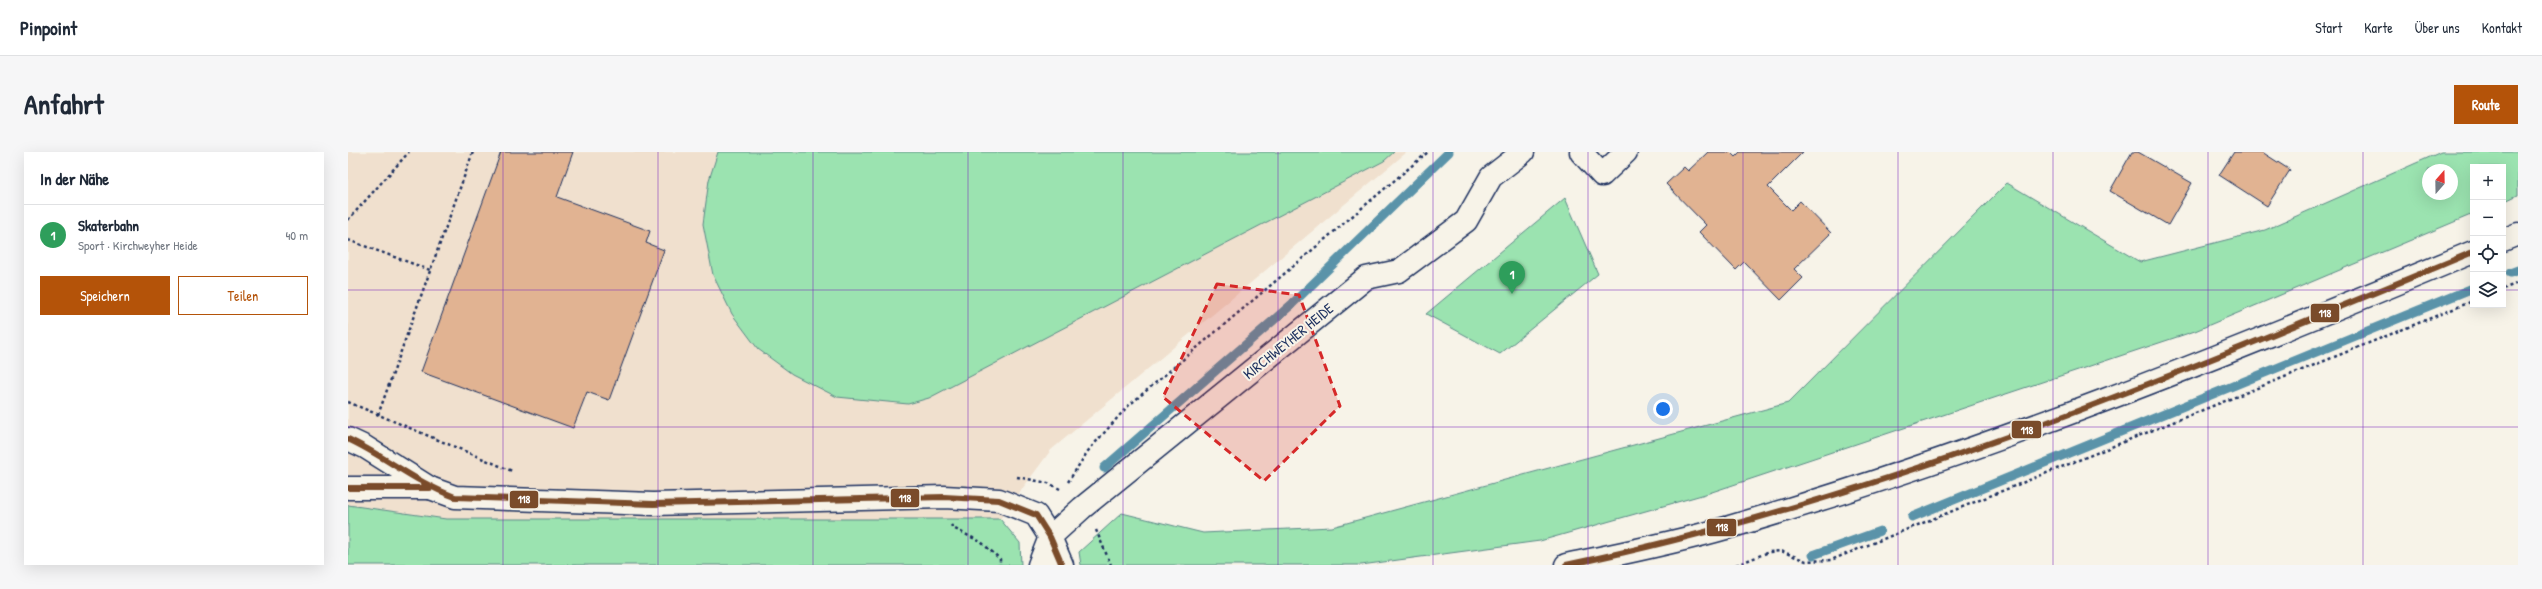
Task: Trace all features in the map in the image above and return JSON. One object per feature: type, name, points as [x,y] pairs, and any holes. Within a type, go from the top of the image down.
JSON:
[{"type":"street","name":"KIRCHWEYHER HEIDE","points":[[1050,537],[1082,508],[1366,278],[1400,271],[1466,221],[1491,177],[1523,152]]},
{"type":"street","points":[[1581,152],[1602,175],[1626,152]]},
{"type":"street","points":[[2506,239],[2518,234]]},
{"type":"street","points":[[1566,565],[1724,529],[1835,494],[1994,440],[2186,370],[2470,253]]},
{"type":"street","points":[[348,439],[365,447],[430,488],[455,497],[652,504],[944,497],[999,500],[1036,515],[1050,537],[1062,565]]},
{"type":"street","points":[[348,488],[430,488]]},
{"type":"street","points":[[1039,565],[1050,537]]},
{"type":"path","points":[[348,220],[409,152]]},
{"type":"path","points":[[378,414],[473,152]]},
{"type":"path","points":[[1068,484],[1088,451],[1127,406],[1428,152]]},
{"type":"path","points":[[348,240],[430,270]]},
{"type":"path","points":[[2506,288],[2518,283]]},
{"type":"path","points":[[1736,565],[1769,552],[1781,551],[1806,561],[1831,560],[2470,302]]},
{"type":"path","points":[[348,402],[519,474]]},
{"type":"path","points":[[1036,515],[1064,490]]},
{"type":"path","points":[[944,497],[946,514],[953,528],[981,542],[1000,559],[1000,565]]},
{"type":"highlighted area","points":[[1217,284],[1299,295],[1340,406],[1264,481],[1163,397]]},
{"type":"shaded area","points":[[348,152],[1407,152],[1051,450],[1000,519],[446,519],[348,505]]},
{"type":"green space","points":[[718,152],[1394,152],[1384,161],[929,398],[908,404],[837,397],[792,374],[758,349],[732,314],[713,275],[703,224],[709,180]]},
{"type":"green space","points":[[2441,152],[2518,152],[2518,195],[2506,201],[2506,164],[2470,164],[2470,215],[2195,331],[1709,493],[1540,541],[1361,565],[1081,565],[1079,552],[1122,513],[1203,533],[1332,527],[1788,403],[2007,183],[2140,262],[2265,230]]},
{"type":"green space","points":[[1565,198],[1598,274],[1500,354],[1426,314]]},
{"type":"green space","points":[[348,505],[446,519],[1000,519],[1020,543],[1021,565],[348,565]]},
{"type":"building","points":[[501,152],[573,152],[557,197],[650,231],[646,243],[664,250],[609,400],[587,392],[573,428],[421,372]]},
{"type":"building","points":[[1708,152],[1730,152],[1735,157],[1740,152],[1803,152],[1768,187],[1791,210],[1800,201],[1831,233],[1794,269],[1803,278],[1781,300],[1744,262],[1736,270],[1699,232],[1706,225],[1666,184],[1684,167],[1688,171]]},
{"type":"building","points":[[2132,152],[2138,152],[2192,183],[2168,225],[2110,191]]},
{"type":"building","points":[[2234,152],[2262,152],[2290,170],[2267,206],[2219,175]]},
{"type":"waterway","points":[[1104,468],[1291,305],[1449,152]]},
{"type":"waterway","points":[[2510,273],[2518,270]]},
{"type":"waterway","points":[[1912,517],[2470,289]]},
{"type":"waterway","points":[[1813,555],[1880,531]]},
{"type":"transit line","name":"118","points":[[1566,565],[1683,538],[1799,506],[1913,470],[2027,430],[2139,388],[2470,253]]},
{"type":"transit line","name":"118","points":[[348,439],[375,453],[414,477],[455,497],[653,504],[944,497],[999,500],[1036,515],[1050,537],[1062,565]]},
{"type":"transit line","name":"118","points":[[348,488],[430,488]]},
{"type":"place","name":"Skaterbahn","points":[[1512,294]]}]
